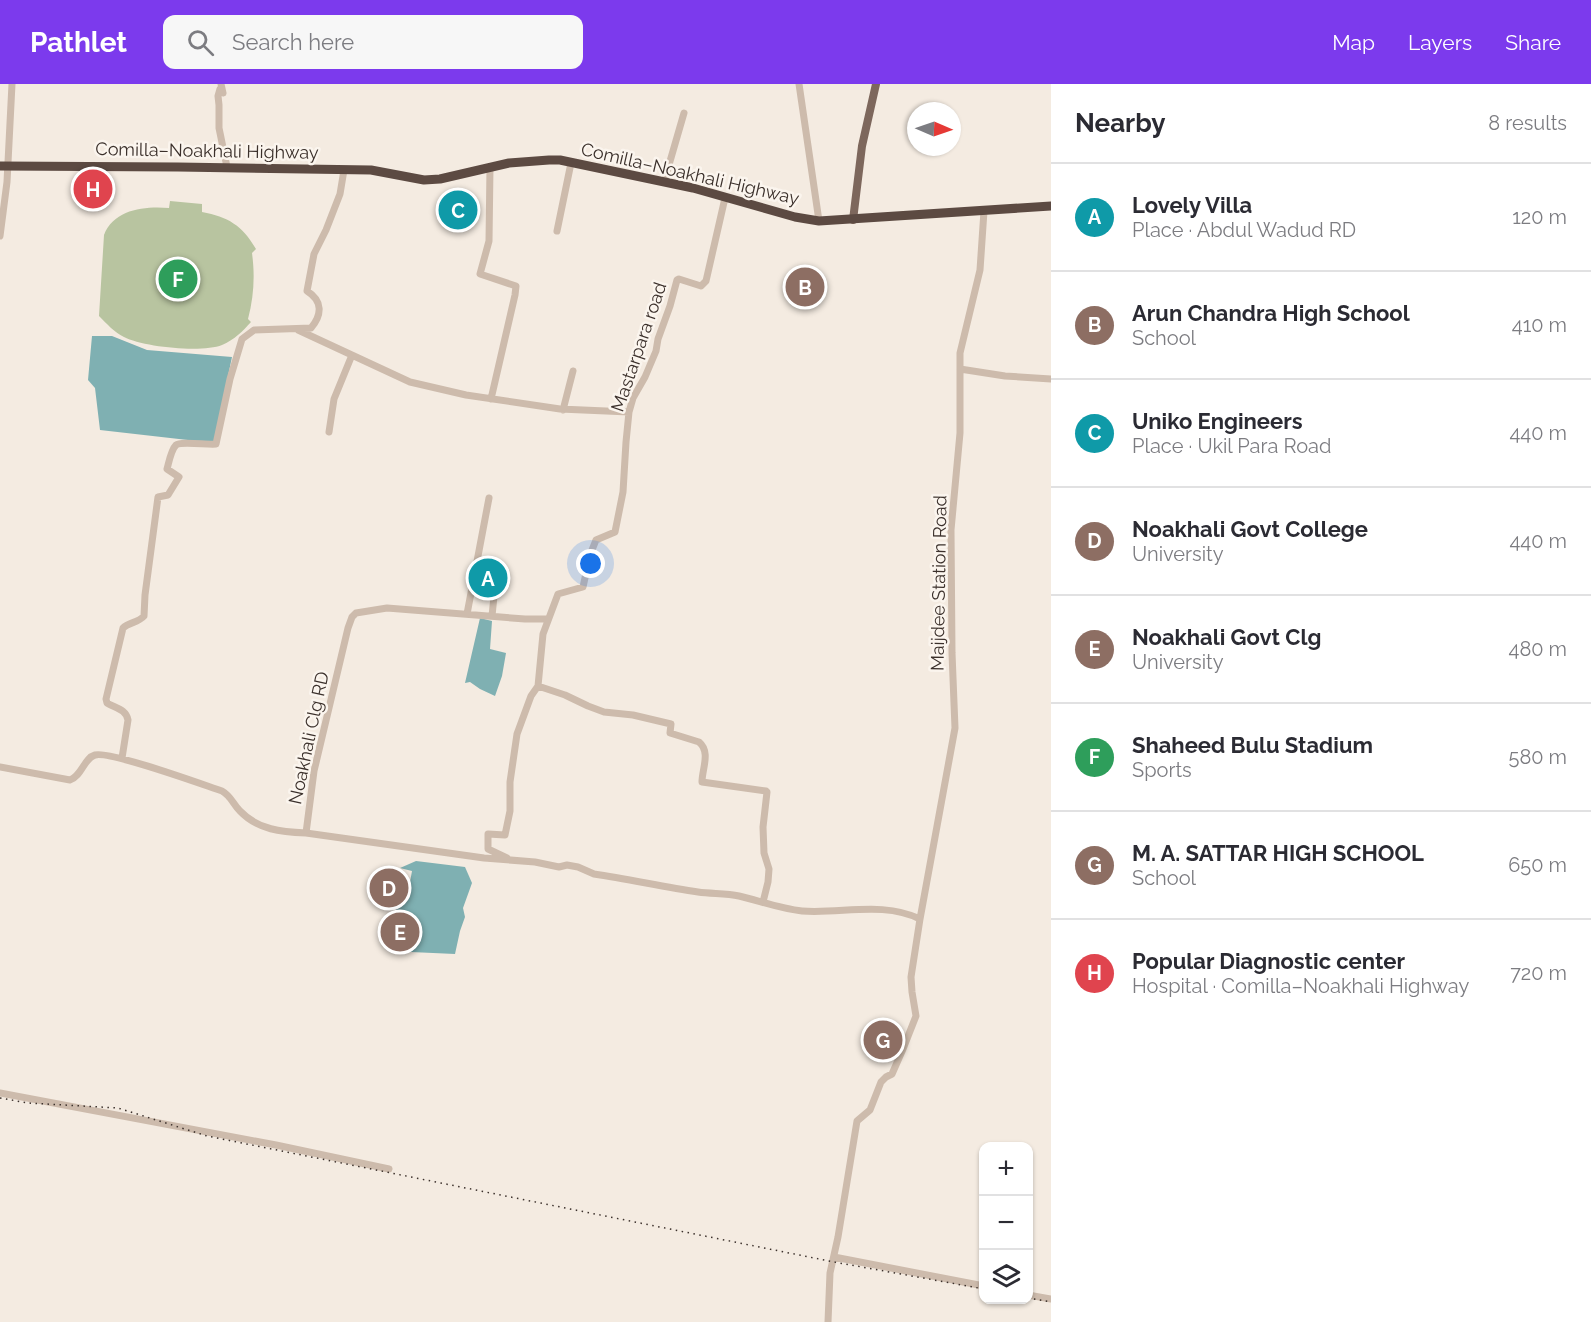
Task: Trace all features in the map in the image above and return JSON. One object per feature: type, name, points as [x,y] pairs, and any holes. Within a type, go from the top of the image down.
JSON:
[{"type":"highway","name":"Comilla–Noakhali Highway","points":[[4,166],[371,170],[424,180],[440,179],[509,163],[549,160],[693,188],[795,217],[819,221],[1051,206]]},
{"type":"main road","points":[[853,220],[862,146],[876,84]]},
{"type":"street","points":[[0,236],[12,84]]},
{"type":"street","points":[[221,84],[223,93],[220,89],[218,96],[219,129],[227,167]]},
{"type":"street","points":[[799,84],[819,221]]},
{"type":"street","points":[[664,182],[684,113]]},
{"type":"street","points":[[557,231],[571,163]]},
{"type":"street","points":[[490,167],[489,241],[480,274],[516,286],[491,399]]},
{"type":"street","points":[[122,759],[127,715],[124,711],[107,703],[106,699],[123,628],[127,624],[139,621],[144,616],[158,497],[168,495],[179,477],[167,469],[175,447],[183,442],[216,444],[230,379],[242,339],[254,330],[310,328],[316,322],[319,303],[315,296],[307,291],[314,254],[340,194],[344,170]]},
{"type":"street","name":"Mastarpara road","points":[[512,860],[488,849],[488,834],[505,835],[510,811],[510,782],[518,734],[531,696],[538,686],[543,634],[548,618],[558,594],[583,586],[596,540],[615,532],[623,492],[629,412],[633,398],[656,351],[677,280],[701,286],[706,280],[725,198]]},
{"type":"street","name":"Maijdee Station Road","points":[[828,1322],[830,1273],[857,1121],[870,1110],[881,1082],[892,1074],[916,1016],[911,977],[955,728],[951,530],[960,433],[960,353],[980,270],[984,211]]},
{"type":"street","points":[[296,328],[410,382],[491,399],[563,410],[629,412]]},
{"type":"street","points":[[328,432],[334,399],[352,355]]},
{"type":"street","points":[[960,369],[1005,376],[1051,379]]},
{"type":"street","points":[[563,410],[573,371]]},
{"type":"street","points":[[467,614],[489,498]]},
{"type":"street","points":[[492,616],[497,567]]},
{"type":"street","name":"Noakhali Clg RD","points":[[0,767],[70,780],[76,778],[92,756],[98,754],[122,759],[222,791],[229,795],[239,811],[258,825],[273,830],[306,833],[314,771],[348,628],[356,613],[387,608],[525,619],[548,618]]},
{"type":"street","points":[[538,686],[604,712],[633,715],[671,724],[670,732],[703,745],[706,753],[702,782],[766,790],[763,827],[764,853],[769,869],[763,902]]},
{"type":"street","points":[[306,833],[484,858],[535,862],[559,867],[567,865],[594,874],[696,892],[737,896],[794,910],[864,908],[896,911],[920,919]]},
{"type":"street","points":[[0,1094],[276,1145],[389,1169]]},
{"type":"street","points":[[834,1257],[979,1285]]},
{"type":"street","points":[[1033,1296],[1051,1299]]},
{"type":"green space","points":[[170,201],[202,204],[202,212],[234,223],[256,249],[252,253],[253,286],[248,319],[251,322],[238,335],[222,345],[187,349],[145,344],[120,335],[99,316],[104,235],[109,226],[131,211],[169,208]]},
{"type":"water","points":[[92,336],[112,336],[147,350],[232,357],[214,443],[100,430],[95,388],[88,380]]},
{"type":"water","points":[[480,618],[492,621],[490,649],[506,653],[502,676],[495,696],[470,682],[465,683]]},
{"type":"water","points":[[416,861],[465,867],[472,883],[463,908],[465,917],[455,954],[411,952],[391,943],[400,882],[410,882],[412,871],[400,868]]},
{"type":"railway","points":[[0,1098],[28,1103],[118,1108],[207,1136],[834,1262],[979,1288]]},
{"type":"railway","points":[[1033,1299],[1051,1302]]},
{"type":"place","name":"Popular Diagnostic center","points":[[93,189]]},
{"type":"place","name":"Uniko Engineers","points":[[458,210]]},
{"type":"place","name":"Shaheed Bulu Stadium","points":[[178,279]]},
{"type":"place","name":"Arun Chandra High School","points":[[805,287]]},
{"type":"place","name":"Lovely Villa","points":[[488,578]]},
{"type":"place","name":"Noakhali Govt College","points":[[389,888]]},
{"type":"place","name":"Noakhali Govt Clg","points":[[400,932]]},
{"type":"place","name":"M. A. SATTAR HIGH SCHOOL","points":[[883,1040]]}]
